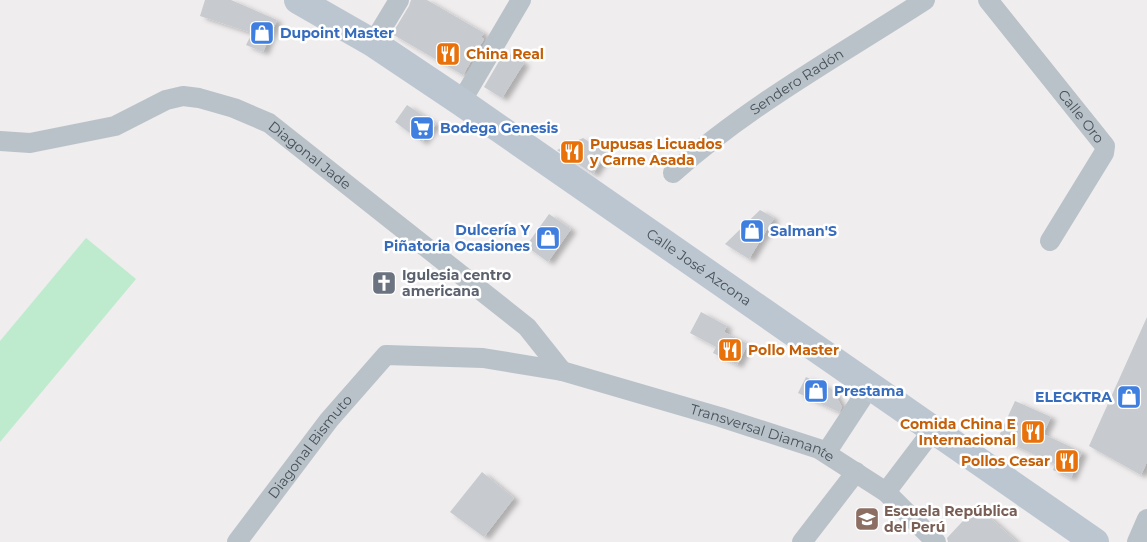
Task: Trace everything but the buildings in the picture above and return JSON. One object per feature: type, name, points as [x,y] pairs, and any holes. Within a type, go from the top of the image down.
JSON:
[{"type":"main road","name":"Calle José Azcona","points":[[298,0],[373,43],[460,102],[1096,542]]},
{"type":"street","points":[[373,43],[398,0]]},
{"type":"street","points":[[460,102],[521,0]]},
{"type":"street","name":"Sendero Radón","points":[[673,173],[696,152],[763,103],[925,0]]},
{"type":"street","name":"Calle Oro","points":[[988,0],[1105,146],[1104,153],[1050,241]]},
{"type":"street","name":"Diagonal Jade","points":[[0,141],[30,143],[115,126],[166,100],[183,96],[199,98],[234,108],[269,123],[471,281],[528,327],[562,371]]},
{"type":"street","name":"Transversal Diamante","points":[[386,355],[483,358],[562,371],[720,417],[820,449],[886,492],[936,542]]},
{"type":"street","name":"Diagonal Bismuto","points":[[237,542],[329,420],[386,355]]},
{"type":"street","points":[[826,453],[870,386]]},
{"type":"street","points":[[886,492],[933,430]]},
{"type":"street","points":[[802,542],[856,472]]},
{"type":"street","points":[[1137,542],[1147,519]]},
{"type":"green space","points":[[86,238],[136,279],[0,442],[0,341]]},
{"type":"place","name":"Dupoint Master","points":[[262,33]]},
{"type":"place","name":"China Real","points":[[448,54]]},
{"type":"place","name":"Bodega Genesis","points":[[422,128]]},
{"type":"place","name":"Pupusas Licuados y Carne Asada","points":[[572,152]]},
{"type":"place","name":"Salman'S","points":[[752,231]]},
{"type":"place","name":"Dulcería Y Piñatoria Ocasiones","points":[[548,238]]},
{"type":"place","name":"Igulesia centro americana","points":[[384,283]]},
{"type":"place","name":"Pollo Master","points":[[730,350]]},
{"type":"place","name":"Prestama","points":[[816,391]]},
{"type":"place","name":"ELECKTRA","points":[[1129,397]]},
{"type":"place","name":"Comida China E Internacional","points":[[1033,432]]},
{"type":"place","name":"Pollos Cesar","points":[[1067,461]]},
{"type":"place","name":"Escuela República del Perú","points":[[867,519]]}]
